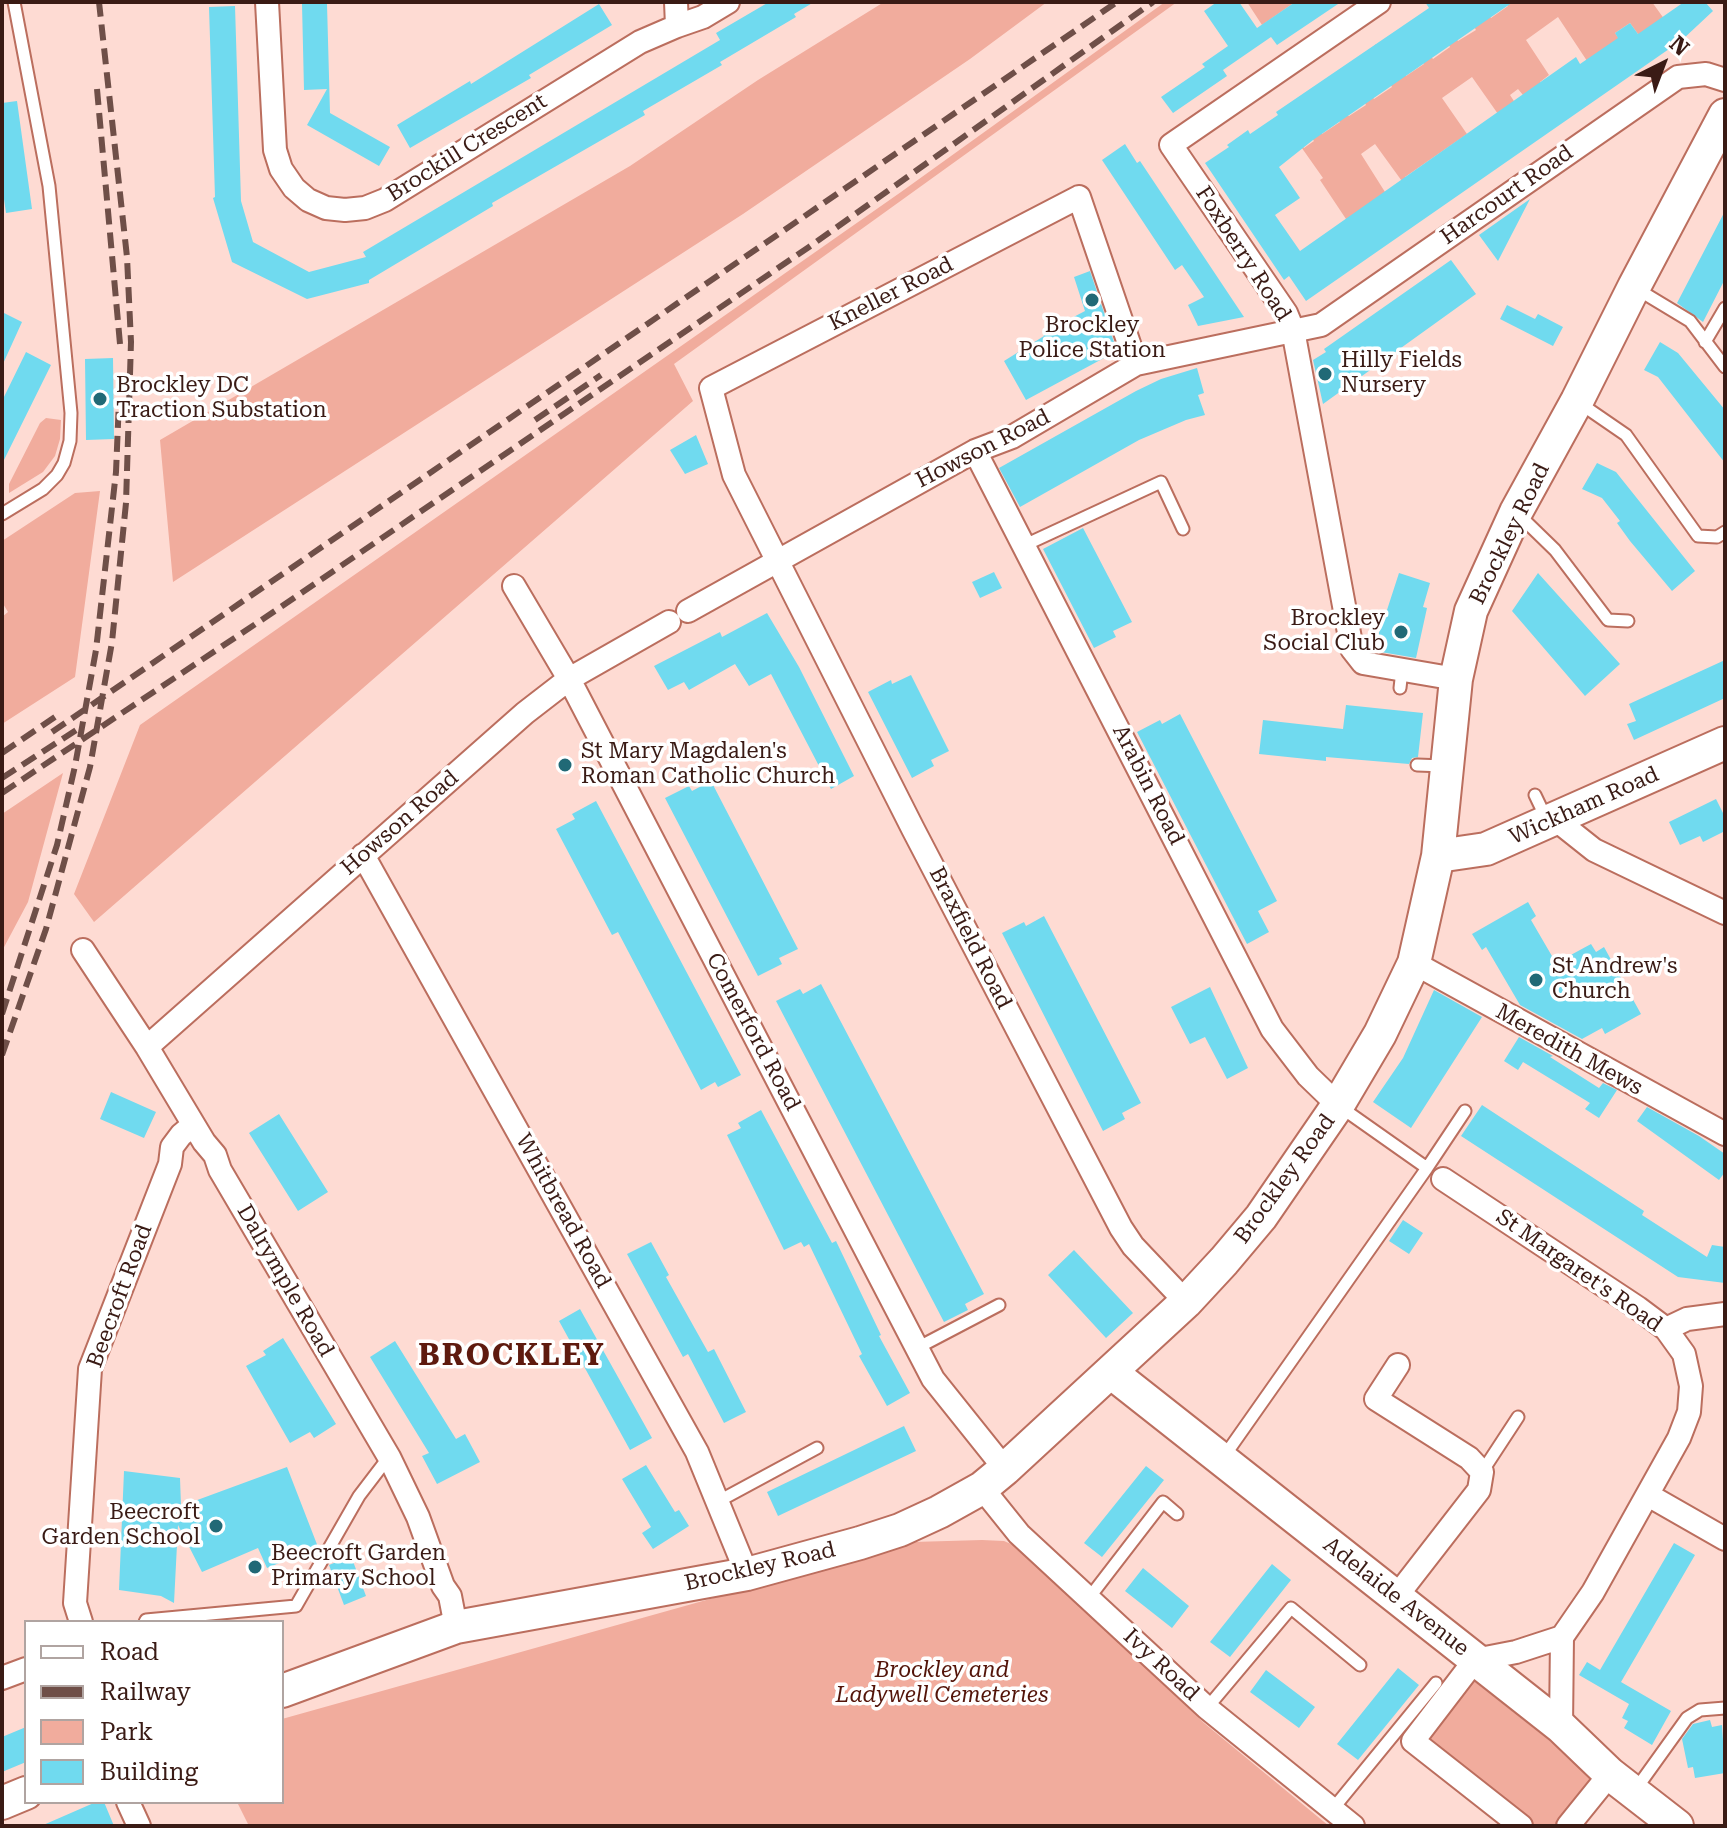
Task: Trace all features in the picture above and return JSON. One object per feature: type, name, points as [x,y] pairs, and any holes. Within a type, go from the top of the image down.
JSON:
[{"type":"main road","name":"Brockley Road","points":[[284,1690],[456,1627],[747,1574],[900,1530],[994,1479],[1186,1302],[1261,1217],[1338,1105],[1380,1034],[1414,963],[1438,856],[1456,679],[1471,611],[1516,512],[1725,115]]},
{"type":"main road","name":"Wickham Road","points":[[1438,856],[1486,849],[1546,812],[1725,743]]},
{"type":"main road","name":"Adelaide Avenue","points":[[1112,1373],[1561,1727],[1622,1784],[1677,1826]]},
{"type":"main road","points":[[2,1803],[24,1794]]},
{"type":"street","name":"Brockill Crescent","points":[[267,2],[275,150],[281,169],[294,188],[308,200],[326,208],[345,210],[365,208],[385,200],[640,42],[703,17],[728,2]]},
{"type":"street","points":[[676,2],[677,26]]},
{"type":"street","name":"Foxberry Road","points":[[1379,2],[1171,145],[1286,313],[1293,330],[1352,649],[1363,663],[1401,679],[1456,679]]},
{"type":"street","name":"Harcourt Road","points":[[1293,330],[1321,325],[1678,77],[1706,74],[1725,80]]},
{"type":"street","name":"Kneller Road","points":[[777,560],[734,475],[711,388],[1079,197],[1136,364]]},
{"type":"street","name":"Howson Road","points":[[147,1047],[525,713],[569,679],[975,451],[1012,437],[1136,364],[1293,330]]},
{"type":"street","name":"Arabin Road","points":[[975,451],[1272,1029],[1308,1076],[1338,1105]]},
{"type":"street","name":"Braxfield Road","points":[[777,560],[1121,1228],[1133,1246],[1186,1302]]},
{"type":"street","name":"Comerford Road","points":[[514,586],[569,679],[933,1379],[994,1479]]},
{"type":"street","points":[[1546,812],[1594,850],[1725,913]]},
{"type":"street","name":"Whitbread Road","points":[[363,855],[697,1452],[747,1574]]},
{"type":"street","name":"Dalrymple Road","points":[[83,950],[215,1155],[220,1170],[389,1457],[418,1517],[443,1586],[450,1596],[456,1627]]},
{"type":"street","name":"Meredith Mews","points":[[1414,963],[1725,1134]]},
{"type":"street","name":"Beecroft Road","points":[[80,1620],[75,1603],[90,1369],[170,1164],[172,1147],[193,1125]]},
{"type":"street","name":"St Margaret's Road","points":[[1435,1173],[1638,1308],[1666,1329],[1684,1354],[1691,1386],[1689,1412],[1679,1438],[1593,1592],[1562,1637]]},
{"type":"street","points":[[1666,1329],[1687,1319],[1725,1314]]},
{"type":"street","points":[[1396,1597],[1479,1490],[1482,1472],[1469,1458],[1376,1399],[1398,1365]]},
{"type":"street","name":"Ivy Road","points":[[994,1479],[1019,1534],[1207,1708],[1353,1826]]},
{"type":"street","points":[[1648,1495],[1725,1539]]},
{"type":"street","points":[[1521,1826],[1413,1741],[1475,1660],[1516,1652],[1562,1637],[1561,1727]]},
{"type":"street","points":[[2,1678],[24,1670]]},
{"type":"street","points":[[1568,1826],[1622,1784]]},
{"type":"street","points":[[129,1804],[139,1826]]},
{"type":"lane","points":[[2,514],[43,489],[57,475],[70,441],[71,413],[49,186],[14,2]]},
{"type":"lane","points":[[1634,287],[1690,321],[1725,367]]},
{"type":"lane","points":[[1705,342],[1725,308]]},
{"type":"lane","points":[[1577,401],[1626,435],[1698,536],[1717,537],[1725,532]]},
{"type":"lane","points":[[1025,545],[1161,482],[1183,529]]},
{"type":"lane","points":[[1516,512],[1555,550],[1608,620],[1628,621]]},
{"type":"lane","points":[[1417,765],[1449,767]]},
{"type":"lane","points":[[1338,1105],[1435,1173]]},
{"type":"lane","points":[[1222,1460],[1435,1173],[1465,1111]]},
{"type":"lane","points":[[917,1348],[999,1305]]},
{"type":"lane","points":[[1482,1472],[1518,1417]]},
{"type":"lane","points":[[717,1502],[817,1448]]},
{"type":"lane","points":[[146,1620],[296,1606],[359,1496],[389,1457]]},
{"type":"lane","points":[[1089,1598],[1163,1502],[1177,1514]]},
{"type":"lane","points":[[1207,1708],[1291,1608],[1360,1665]]},
{"type":"lane","points":[[1331,1810],[1436,1683]]},
{"type":"lane","points":[[1622,1784],[1687,1718],[1700,1710],[1725,1708]]},
{"type":"green space","points":[[884,2],[1047,2],[970,59],[743,214],[173,582],[160,440],[630,166],[758,80]]},
{"type":"green space","points":[[1165,2],[1177,2],[674,364],[693,401],[94,922],[74,894],[140,725],[901,192]]},
{"type":"green space","points":[[1247,2],[1295,2],[1262,25]]},
{"type":"green space","points":[[1480,2],[1491,18],[1508,6],[1506,2],[1652,2],[1680,41],[1638,34],[1630,23],[1615,33],[1625,48],[1593,70],[1558,17],[1526,40],[1549,75],[1540,82],[1552,99],[1523,95],[1518,89],[1510,95],[1525,118],[1498,114],[1472,77],[1442,98],[1467,134],[1405,177],[1412,195],[1375,144],[1361,154],[1385,192],[1356,234],[1292,134],[1304,148],[1314,141],[1303,127],[1312,120],[1322,134],[1340,122],[1330,107],[1349,116],[1366,105],[1356,89],[1364,84],[1374,99],[1392,87],[1373,47],[1376,44],[1390,64],[1395,61],[1406,76],[1424,64],[1414,49],[1422,44],[1433,59],[1450,47],[1440,31],[1448,26],[1458,41],[1476,30],[1466,14]]},
{"type":"green space","points":[[46,418],[61,420],[55,456],[43,472],[9,493],[9,484],[40,423]]},
{"type":"green space","points":[[100,491],[75,677],[2,724],[2,617],[8,612],[2,602],[2,541],[75,493]]},
{"type":"green space","points":[[63,773],[28,902],[2,951],[2,814]]},
{"type":"green space","name":"Brockley and Ladywell Cemeteries","points":[[1004,1541],[1018,1547],[1204,1723],[1329,1826],[249,1826],[238,1804],[284,1804],[284,1718],[913,1542]]},
{"type":"green space","points":[[1465,1674],[1603,1783],[1568,1826],[1521,1826],[1413,1741]]},
{"type":"building","points":[[769,2],[814,2],[794,14],[796,17],[720,62],[722,65],[643,111],[645,115],[492,203],[493,206],[369,280],[369,283],[307,299],[232,262],[213,198],[209,7],[235,6],[241,201],[253,242],[309,272],[366,257],[363,252],[720,40],[716,33]]},
{"type":"building","points":[[1217,2],[1239,2],[1257,28],[1295,2],[1341,2],[1277,45],[1271,37],[1223,70],[1227,76],[1173,113],[1161,97],[1205,67],[1202,64],[1228,46],[1204,11]]},
{"type":"building","points":[[1425,2],[1513,2],[1313,140],[1279,167],[1300,198],[1275,215],[1300,251],[1576,57],[1580,64],[1618,38],[1615,33],[1630,23],[1638,34],[1684,2],[1705,2],[1713,11],[1682,40],[1306,301],[1289,276],[1284,280],[1205,163],[1248,130],[1250,134],[1278,115],[1276,112],[1429,8]]},
{"type":"building","points":[[302,4],[327,4],[330,113],[390,147],[379,166],[307,125],[327,89],[304,90]]},
{"type":"building","points":[[599,4],[612,25],[529,75],[531,78],[410,148],[397,125],[470,81],[471,84]]},
{"type":"building","points":[[17,101],[32,209],[6,213],[2,185],[2,103]]},
{"type":"building","points":[[1125,144],[1137,163],[1140,161],[1244,317],[1198,326],[1188,305],[1204,297],[1182,265],[1175,270],[1102,160]]},
{"type":"building","points":[[1530,199],[1498,261],[1479,235]]},
{"type":"building","points":[[1725,211],[1725,279],[1703,322],[1677,303]]},
{"type":"building","points":[[1451,260],[1476,294],[1323,404],[1313,360],[1326,352],[1324,349]]},
{"type":"building","points":[[1090,271],[1117,351],[1026,400],[1004,361],[1044,336],[1043,333],[1085,311],[1074,277]]},
{"type":"building","points":[[1507,305],[1535,319],[1538,314],[1563,327],[1553,346],[1500,319]]},
{"type":"building","points":[[2,312],[22,322],[2,366]]},
{"type":"building","points":[[1660,342],[1678,353],[1725,410],[1725,463],[1658,377],[1644,370]]},
{"type":"building","points":[[26,352],[51,365],[2,464],[2,401]]},
{"type":"building","name":"Brockley DC Traction Substation","points":[[113,358],[114,439],[86,440],[85,359]]},
{"type":"building","points":[[1197,368],[1204,393],[1198,395],[1205,415],[1139,440],[1020,507],[999,468],[1136,391],[1161,379]]},
{"type":"building","points":[[696,435],[708,464],[685,474],[670,450]]},
{"type":"building","points":[[1597,463],[1616,472],[1695,571],[1672,591],[1630,541],[1617,523],[1620,521],[1602,498],[1582,489]]},
{"type":"building","points":[[1083,528],[1132,622],[1113,631],[1116,637],[1094,648],[1043,549]]},
{"type":"building","points":[[994,572],[1002,588],[980,598],[972,582]]},
{"type":"building","name":"Brockley Social Club","points":[[1399,573],[1430,583],[1423,607],[1427,608],[1416,658],[1375,651],[1384,610],[1387,610]]},
{"type":"building","points":[[1538,573],[1620,664],[1585,696],[1512,611]]},
{"type":"building","points":[[767,613],[799,667],[854,776],[831,789],[771,674],[749,686],[735,664],[689,690],[684,682],[668,690],[654,666],[720,632],[722,637]]},
{"type":"building","points":[[1725,660],[1725,698],[1634,740],[1627,724],[1636,721],[1629,704]]},
{"type":"building","points":[[911,675],[949,751],[931,760],[934,766],[912,778],[868,692],[891,680],[892,684]]},
{"type":"building","points":[[1346,705],[1423,713],[1418,757],[1412,758],[1409,764],[1326,757],[1326,761],[1259,754],[1263,720],[1343,729]]},
{"type":"building","points":[[1180,714],[1277,901],[1258,911],[1269,932],[1247,944],[1137,732]]},
{"type":"building","points":[[711,781],[798,949],[779,958],[782,964],[758,976],[665,798],[689,786],[692,791]]},
{"type":"building","points":[[1716,799],[1725,817],[1725,831],[1703,842],[1700,836],[1680,845],[1669,822]]},
{"type":"building","points":[[596,801],[741,1075],[718,1087],[715,1082],[701,1090],[618,932],[612,935],[556,829],[575,819],[572,814]]},
{"type":"building","points":[[1528,902],[1536,916],[1531,920],[1556,963],[1591,944],[1596,952],[1604,947],[1641,1014],[1605,1034],[1602,1028],[1582,1039],[1520,1005],[1486,947],[1482,950],[1472,934]]},
{"type":"building","points":[[1044,916],[1141,1103],[1122,1113],[1125,1119],[1103,1131],[1002,933],[1024,922],[1026,926]]},
{"type":"building","points":[[821,984],[984,1294],[965,1304],[968,1310],[944,1322],[776,1001],[800,989],[803,994]]},
{"type":"building","points":[[1210,987],[1248,1068],[1227,1079],[1205,1037],[1190,1044],[1171,1007]]},
{"type":"building","points":[[1434,990],[1482,1017],[1411,1128],[1373,1102],[1403,1058]]},
{"type":"building","points":[[1519,1037],[1599,1088],[1603,1083],[1617,1090],[1599,1118],[1585,1109],[1590,1103],[1523,1062],[1518,1070],[1504,1061]]},
{"type":"building","points":[[111,1092],[156,1112],[144,1138],[100,1119]]},
{"type":"building","points":[[1482,1105],[1644,1211],[1642,1215],[1707,1257],[1712,1245],[1725,1247],[1725,1283],[1678,1277],[1461,1136]]},
{"type":"building","points":[[1647,1107],[1725,1154],[1725,1172],[1719,1180],[1637,1121]]},
{"type":"building","points":[[761,1110],[832,1243],[836,1241],[879,1336],[910,1393],[887,1406],[859,1356],[862,1354],[809,1244],[804,1247],[801,1242],[784,1250],[727,1135],[741,1128],[738,1123]]},
{"type":"building","points":[[279,1114],[328,1192],[298,1211],[249,1133]]},
{"type":"building","points":[[1403,1220],[1423,1233],[1409,1254],[1389,1241]]},
{"type":"building","points":[[651,1242],[669,1275],[666,1277],[708,1352],[714,1349],[746,1412],[724,1423],[688,1354],[683,1357],[627,1254]]},
{"type":"building","points":[[1074,1250],[1133,1313],[1106,1338],[1048,1275]]},
{"type":"building","points":[[580,1309],[652,1438],[630,1450],[559,1321]]},
{"type":"building","points":[[283,1338],[336,1424],[314,1438],[310,1432],[290,1443],[246,1366],[266,1355],[263,1351]]},
{"type":"building","points":[[395,1341],[456,1439],[465,1434],[480,1462],[437,1484],[422,1456],[429,1453],[370,1357]]},
{"type":"building","points":[[904,1426],[916,1451],[778,1516],[767,1492]]},
{"type":"building","points":[[646,1465],[675,1512],[679,1510],[689,1526],[653,1549],[642,1533],[651,1527],[622,1479]]},
{"type":"building","points":[[1146,1466],[1164,1480],[1102,1557],[1084,1543]]},
{"type":"building","name":"Beecroft Garden School","points":[[287,1467],[318,1547],[267,1568],[258,1548],[202,1572],[178,1525],[174,1603],[161,1596],[119,1590],[124,1471],[180,1478],[181,1506]]},
{"type":"building","points":[[1674,1543],[1695,1555],[1621,1682],[1671,1711],[1652,1745],[1624,1728],[1628,1721],[1622,1718],[1629,1704],[1579,1675],[1587,1662],[1600,1670]]},
{"type":"building","points":[[351,1556],[366,1596],[344,1605],[329,1565]]},
{"type":"building","points":[[1272,1564],[1291,1580],[1230,1657],[1210,1642]]},
{"type":"building","points":[[1143,1568],[1189,1606],[1172,1628],[1125,1591]]},
{"type":"building","points":[[1398,1668],[1419,1685],[1358,1760],[1337,1744]]},
{"type":"building","points":[[1266,1670],[1315,1707],[1299,1728],[1250,1692]]},
{"type":"building","points":[[1710,1720],[1712,1727],[1722,1725],[1725,1773],[1695,1778],[1693,1767],[1688,1768],[1682,1739],[1693,1724]]},
{"type":"building","points":[[24,1728],[24,1763],[2,1772],[2,1737]]},
{"type":"building","points":[[91,1804],[105,1804],[114,1826],[41,1826]]},
{"type":"railway","points":[[2,1055],[46,929],[90,767],[112,642],[126,503],[131,342],[127,257],[99,2]]},
{"type":"railway","points":[[52,732],[1117,2]]},
{"type":"railway","points":[[2,793],[809,247],[1153,2]]},
{"type":"railway","points":[[97,89],[120,344]]},
{"type":"railway","points":[[535,420],[601,375]]},
{"type":"railway","points":[[2,1014],[57,845],[75,766],[96,650],[116,472],[119,400]]},
{"type":"railway","points":[[2,753],[58,715]]},
{"type":"railway","points":[[2,778],[81,727]]},
{"type":"place","name":"Brockley Police Station","points":[[1092,300]]},
{"type":"place","name":"Hilly Fields Nursery","points":[[1325,374]]},
{"type":"place","name":"Brockley DC Traction Substation","points":[[100,399]]},
{"type":"place","name":"Brockley Social Club","points":[[1401,632]]},
{"type":"place","name":"St Mary Magdalen's Roman Catholic Church","points":[[565,765]]},
{"type":"place","name":"St Andrew's Church","points":[[1536,980]]},
{"type":"place","name":"Beecroft Garden School","points":[[216,1526]]},
{"type":"place","name":"Beecroft Garden Primary School","points":[[255,1567]]},
{"type":"district","name":"BROCKLEY","points":[[512,1356]]}]
